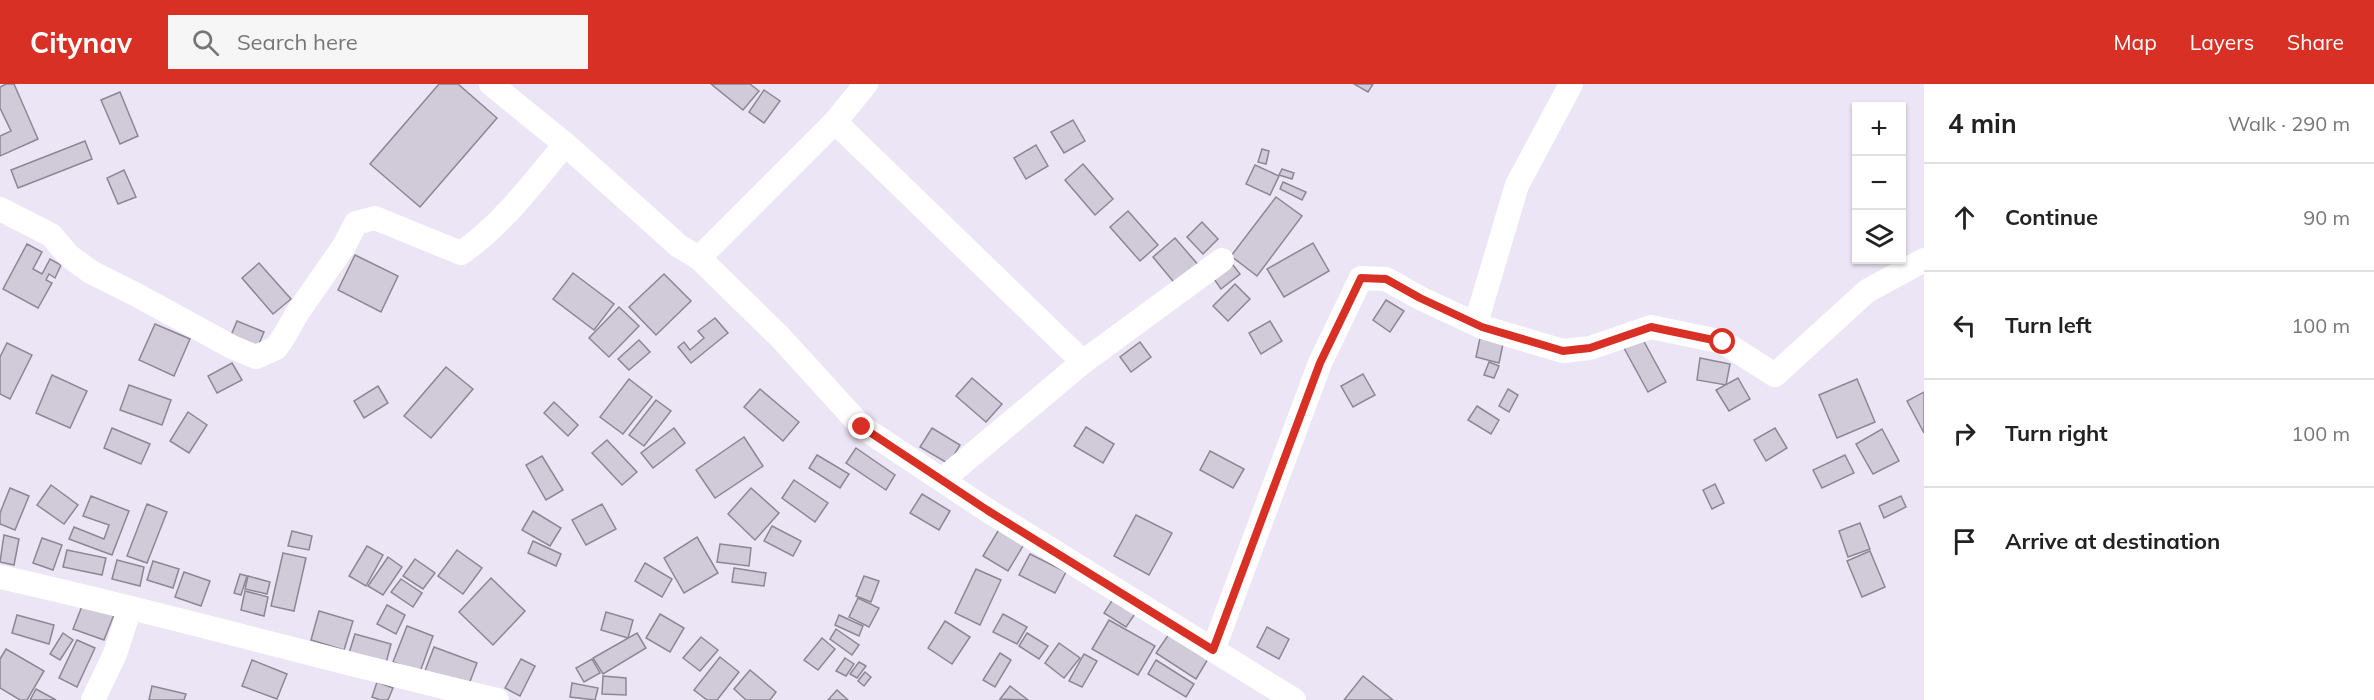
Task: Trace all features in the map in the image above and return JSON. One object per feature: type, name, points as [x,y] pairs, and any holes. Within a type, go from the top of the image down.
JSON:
[{"type":"street","points":[[491,84],[565,144],[679,246],[699,258],[779,336],[862,427],[942,480],[1294,700]]},
{"type":"street","points":[[699,258],[835,122],[866,84]]},
{"type":"street","points":[[1476,323],[1518,185],[1571,84]]},
{"type":"street","points":[[835,122],[1083,362]]},
{"type":"street","points":[[0,209],[51,235],[69,256],[91,272],[232,347],[256,357],[276,348],[284,338],[298,312],[344,246],[356,223],[375,218],[461,253],[493,227],[565,144]]},
{"type":"street","points":[[942,480],[1083,362],[1222,260]]},
{"type":"street","points":[[1213,650],[1320,363],[1361,278],[1386,279],[1420,298],[1476,323],[1563,351],[1590,348],[1651,327],[1723,342],[1775,375],[1867,291],[1924,260]]},
{"type":"street","points":[[0,577],[497,700]]},
{"type":"street","points":[[93,700],[115,654],[130,608]]},
{"type":"building","points":[[14,84],[38,139],[0,156],[0,136],[11,131],[0,108],[0,87]]},
{"type":"building","points":[[439,84],[458,84],[497,118],[420,207],[370,164]]},
{"type":"building","points":[[711,84],[750,84],[759,91],[743,110]]},
{"type":"building","points":[[1354,84],[1373,84],[1368,92]]},
{"type":"building","points":[[764,90],[780,101],[764,123],[749,112]]},
{"type":"building","points":[[120,92],[138,136],[120,144],[101,100]]},
{"type":"building","points":[[1073,120],[1085,141],[1064,153],[1051,132]]},
{"type":"building","points":[[85,141],[92,159],[18,188],[11,170]]},
{"type":"building","points":[[1036,145],[1048,166],[1026,179],[1014,158]]},
{"type":"building","points":[[1262,149],[1269,151],[1266,164],[1258,162]]},
{"type":"building","points":[[1083,164],[1113,199],[1095,215],[1065,180]]},
{"type":"building","points":[[1255,165],[1279,176],[1270,195],[1246,184]]},
{"type":"building","points":[[1282,169],[1294,173],[1292,179],[1279,175]]},
{"type":"building","points":[[124,170],[136,197],[118,204],[107,178]]},
{"type":"building","points":[[1283,182],[1306,192],[1302,200],[1280,189]]},
{"type":"building","points":[[1276,197],[1302,216],[1257,276],[1231,256]]},
{"type":"building","points":[[1128,211],[1158,245],[1140,261],[1110,227]]},
{"type":"building","points":[[1202,222],[1218,239],[1203,254],[1187,237]]},
{"type":"building","points":[[1175,238],[1200,267],[1177,286],[1153,257]]},
{"type":"building","points":[[1313,243],[1329,271],[1284,297],[1267,269]]},
{"type":"building","points":[[27,244],[42,252],[33,269],[42,274],[50,259],[61,265],[55,278],[49,274],[46,280],[52,283],[38,308],[3,289]]},
{"type":"building","points":[[355,255],[398,276],[381,312],[338,290]]},
{"type":"building","points":[[259,263],[291,299],[273,314],[242,278]]},
{"type":"building","points":[[1233,265],[1240,274],[1221,289],[1214,279]]},
{"type":"building","points":[[573,273],[614,304],[594,330],[553,299]]},
{"type":"building","points":[[664,274],[691,301],[656,335],[629,307]]},
{"type":"building","points":[[1235,284],[1250,299],[1228,321],[1213,306]]},
{"type":"building","points":[[1386,300],[1404,311],[1390,332],[1373,320]]},
{"type":"building","points":[[619,307],[639,326],[609,357],[589,338]]},
{"type":"building","points":[[715,318],[728,333],[691,363],[678,347],[684,342],[690,350],[704,338],[698,331]]},
{"type":"building","points":[[237,321],[264,332],[256,351],[229,340]]},
{"type":"building","points":[[1270,321],[1282,341],[1261,354],[1249,333]]},
{"type":"building","points":[[155,324],[190,339],[174,376],[139,360]]},
{"type":"building","points":[[1480,338],[1503,344],[1499,363],[1476,357]]},
{"type":"building","points":[[1642,338],[1666,382],[1648,392],[1624,348]]},
{"type":"building","points":[[639,340],[650,352],[629,370],[618,359]]},
{"type":"building","points":[[1140,342],[1151,357],[1131,372],[1120,357]]},
{"type":"building","points":[[7,343],[32,355],[10,399],[0,394],[0,357]]},
{"type":"building","points":[[1700,358],[1730,364],[1726,385],[1697,380]]},
{"type":"building","points":[[1489,362],[1499,366],[1494,378],[1484,375]]},
{"type":"building","points":[[232,363],[242,380],[217,393],[208,376]]},
{"type":"building","points":[[446,367],[473,389],[431,438],[404,416]]},
{"type":"building","points":[[1363,374],[1375,395],[1353,407],[1341,386]]},
{"type":"building","points":[[52,375],[87,391],[70,428],[36,413]]},
{"type":"building","points":[[972,378],[1002,404],[986,422],[956,396]]},
{"type":"building","points":[[1738,378],[1750,399],[1729,411],[1716,390]]},
{"type":"building","points":[[629,379],[652,397],[623,434],[600,417]]},
{"type":"building","points":[[1857,379],[1875,422],[1837,438],[1819,395]]},
{"type":"building","points":[[129,385],[171,400],[162,425],[120,410]]},
{"type":"building","points":[[378,386],[388,403],[364,418],[354,401]]},
{"type":"building","points":[[760,389],[799,422],[783,441],[744,407]]},
{"type":"building","points":[[1508,389],[1518,395],[1509,412],[1499,406]]},
{"type":"building","points":[[1924,392],[1924,433],[1907,401]]},
{"type":"building","points":[[656,400],[671,411],[644,446],[629,435]]},
{"type":"building","points":[[554,402],[578,425],[568,436],[544,413]]},
{"type":"building","points":[[1477,406],[1499,420],[1491,434],[1468,420]]},
{"type":"building","points":[[188,412],[207,425],[189,453],[170,441]]},
{"type":"building","points":[[1086,427],[1114,444],[1103,463],[1074,446]]},
{"type":"building","points":[[112,428],[150,444],[141,464],[104,448]]},
{"type":"building","points":[[674,428],[685,443],[653,468],[641,453]]},
{"type":"building","points":[[932,428],[960,445],[949,464],[920,447]]},
{"type":"building","points":[[1775,428],[1787,448],[1766,461],[1754,440]]},
{"type":"building","points":[[1882,429],[1899,461],[1873,474],[1856,444]]},
{"type":"building","points":[[744,437],[763,466],[715,498],[696,470]]},
{"type":"building","points":[[607,440],[637,472],[622,485],[592,453]]},
{"type":"building","points":[[856,448],[895,475],[886,490],[846,463]]},
{"type":"building","points":[[1210,451],[1244,469],[1233,488],[1200,470]]},
{"type":"building","points":[[817,455],[849,474],[840,488],[809,468]]},
{"type":"building","points":[[1845,455],[1854,473],[1822,488],[1813,470]]},
{"type":"building","points":[[542,456],[563,490],[546,500],[526,465]]},
{"type":"building","points":[[794,480],[828,503],[815,522],[782,498]]},
{"type":"building","points":[[1715,484],[1724,503],[1712,509],[1703,490]]},
{"type":"building","points":[[51,485],[78,505],[64,524],[37,505]]},
{"type":"building","points":[[10,488],[29,496],[15,530],[0,524],[0,513]]},
{"type":"building","points":[[751,488],[779,513],[755,540],[728,514]]},
{"type":"building","points":[[922,494],[950,511],[939,530],[910,513]]},
{"type":"building","points":[[91,496],[129,511],[112,555],[69,539],[74,527],[104,539],[109,525],[83,516]]},
{"type":"building","points":[[1901,496],[1906,507],[1884,518],[1879,506]]},
{"type":"building","points":[[147,504],[167,512],[147,563],[127,556]]},
{"type":"building","points":[[602,504],[616,529],[586,545],[572,520]]},
{"type":"building","points":[[533,511],[561,528],[550,546],[522,530]]},
{"type":"building","points":[[1136,515],[1172,533],[1149,575],[1114,556]]},
{"type":"building","points":[[1860,523],[1870,549],[1848,557],[1839,531]]},
{"type":"building","points":[[772,526],[801,541],[793,556],[764,541]]},
{"type":"building","points":[[1001,526],[1026,541],[1008,571],[983,556]]},
{"type":"building","points":[[292,531],[312,536],[309,550],[288,546]]},
{"type":"building","points":[[4,535],[19,539],[14,565],[0,562]]},
{"type":"building","points":[[697,537],[718,573],[684,593],[664,558]]},
{"type":"building","points":[[42,538],[62,545],[53,570],[33,563]]},
{"type":"building","points":[[533,541],[561,554],[556,566],[528,553]]},
{"type":"building","points":[[720,544],[751,548],[749,566],[717,562]]},
{"type":"building","points":[[367,546],[383,555],[366,586],[349,576]]},
{"type":"building","points":[[67,550],[106,558],[102,575],[63,567]]},
{"type":"building","points":[[457,550],[482,568],[463,594],[438,576]]},
{"type":"building","points":[[1870,551],[1885,587],[1862,597],[1847,561]]},
{"type":"building","points":[[283,553],[306,558],[294,611],[271,606]]},
{"type":"building","points":[[1030,554],[1066,572],[1055,593],[1019,575]]},
{"type":"building","points":[[388,557],[402,567],[383,595],[368,586]]},
{"type":"building","points":[[415,559],[435,573],[423,589],[403,576]]},
{"type":"building","points":[[117,560],[144,567],[140,586],[112,579]]},
{"type":"building","points":[[153,561],[179,569],[173,588],[147,580]]},
{"type":"building","points":[[645,563],[672,579],[662,597],[635,581]]},
{"type":"building","points":[[734,568],[766,573],[764,586],[732,582]]},
{"type":"building","points":[[976,569],[1001,580],[980,625],[955,613]]},
{"type":"building","points":[[184,572],[210,581],[201,606],[175,597]]},
{"type":"building","points":[[240,574],[247,576],[241,595],[234,593]]},
{"type":"building","points":[[248,576],[270,582],[267,594],[245,589]]},
{"type":"building","points":[[864,576],[879,581],[871,602],[856,596]]},
{"type":"building","points":[[491,578],[525,611],[493,645],[459,612]]},
{"type":"building","points":[[401,579],[422,593],[413,607],[391,592]]},
{"type":"building","points":[[245,591],[268,597],[264,616],[241,610]]},
{"type":"building","points":[[1115,596],[1137,611],[1126,627],[1104,613]]},
{"type":"building","points":[[858,598],[879,608],[869,627],[849,617]]},
{"type":"building","points":[[84,601],[115,612],[104,640],[73,629]]},
{"type":"building","points":[[387,605],[405,615],[396,634],[377,624]]},
{"type":"building","points":[[319,611],[353,621],[344,650],[311,640]]},
{"type":"building","points":[[606,612],[633,620],[628,638],[601,630]]},
{"type":"building","points":[[660,614],[684,628],[670,652],[646,638]]},
{"type":"building","points":[[1003,614],[1027,627],[1017,644],[993,632]]},
{"type":"building","points":[[17,615],[54,625],[49,644],[12,633]]},
{"type":"building","points":[[839,615],[863,626],[859,636],[835,625]]},
{"type":"building","points":[[1109,620],[1155,646],[1138,675],[1092,649]]},
{"type":"building","points":[[945,621],[970,637],[952,664],[928,648]]},
{"type":"building","points":[[407,626],[433,636],[420,672],[393,662]]},
{"type":"building","points":[[1267,627],[1289,639],[1279,659],[1257,647]]},
{"type":"building","points":[[836,629],[859,645],[852,655],[830,639]]},
{"type":"building","points":[[63,633],[73,640],[60,660],[50,654]]},
{"type":"building","points":[[637,633],[646,648],[603,674],[593,658]]},
{"type":"building","points":[[1027,633],[1048,646],[1039,659],[1019,646]]},
{"type":"building","points":[[355,634],[391,644],[386,663],[349,653]]},
{"type":"building","points":[[1169,634],[1208,659],[1196,679],[1156,653]]},
{"type":"building","points":[[701,637],[718,650],[700,671],[683,658]]},
{"type":"building","points":[[822,638],[835,649],[818,670],[804,660]]},
{"type":"building","points":[[77,640],[95,648],[77,687],[59,678]]},
{"type":"building","points":[[1059,643],[1080,658],[1064,678],[1045,663]]},
{"type":"building","points":[[434,647],[477,663],[466,692],[423,676]]},
{"type":"building","points":[[6,649],[44,671],[27,700],[20,700],[0,688],[0,659]]},
{"type":"building","points":[[1000,653],[1011,660],[995,687],[983,680]]},
{"type":"building","points":[[1084,654],[1097,661],[1082,687],[1069,681]]},
{"type":"building","points":[[720,657],[739,672],[717,700],[707,700],[694,690]]},
{"type":"building","points":[[845,658],[854,664],[846,676],[836,671]]},
{"type":"building","points":[[521,659],[535,666],[520,696],[505,688]]},
{"type":"building","points":[[592,659],[600,673],[584,682],[576,668]]},
{"type":"building","points":[[252,660],[287,674],[277,699],[242,686]]},
{"type":"building","points":[[1156,660],[1194,684],[1186,697],[1148,674]]},
{"type":"building","points":[[859,662],[866,666],[857,678],[850,674]]},
{"type":"building","points":[[750,670],[776,692],[770,700],[746,700],[734,689]]},
{"type":"building","points":[[865,672],[871,677],[864,686],[858,681]]},
{"type":"building","points":[[603,676],[626,678],[626,695],[602,694]]},
{"type":"building","points":[[1363,676],[1393,700],[1344,700]]},
{"type":"building","points":[[377,682],[393,688],[388,700],[372,697]]},
{"type":"building","points":[[572,683],[598,688],[595,700],[570,697]]},
{"type":"building","points":[[152,686],[186,694],[184,700],[149,700]]},
{"type":"building","points":[[1010,686],[1028,700],[1000,699]]},
{"type":"building","points":[[36,689],[56,700],[30,700]]},
{"type":"building","points":[[837,690],[848,700],[828,700]]},
{"type":"route","points":[[862,427],[987,510],[1213,650],[1320,363],[1361,278],[1386,279],[1482,327],[1563,351],[1590,348],[1651,327],[1723,342]]}]
